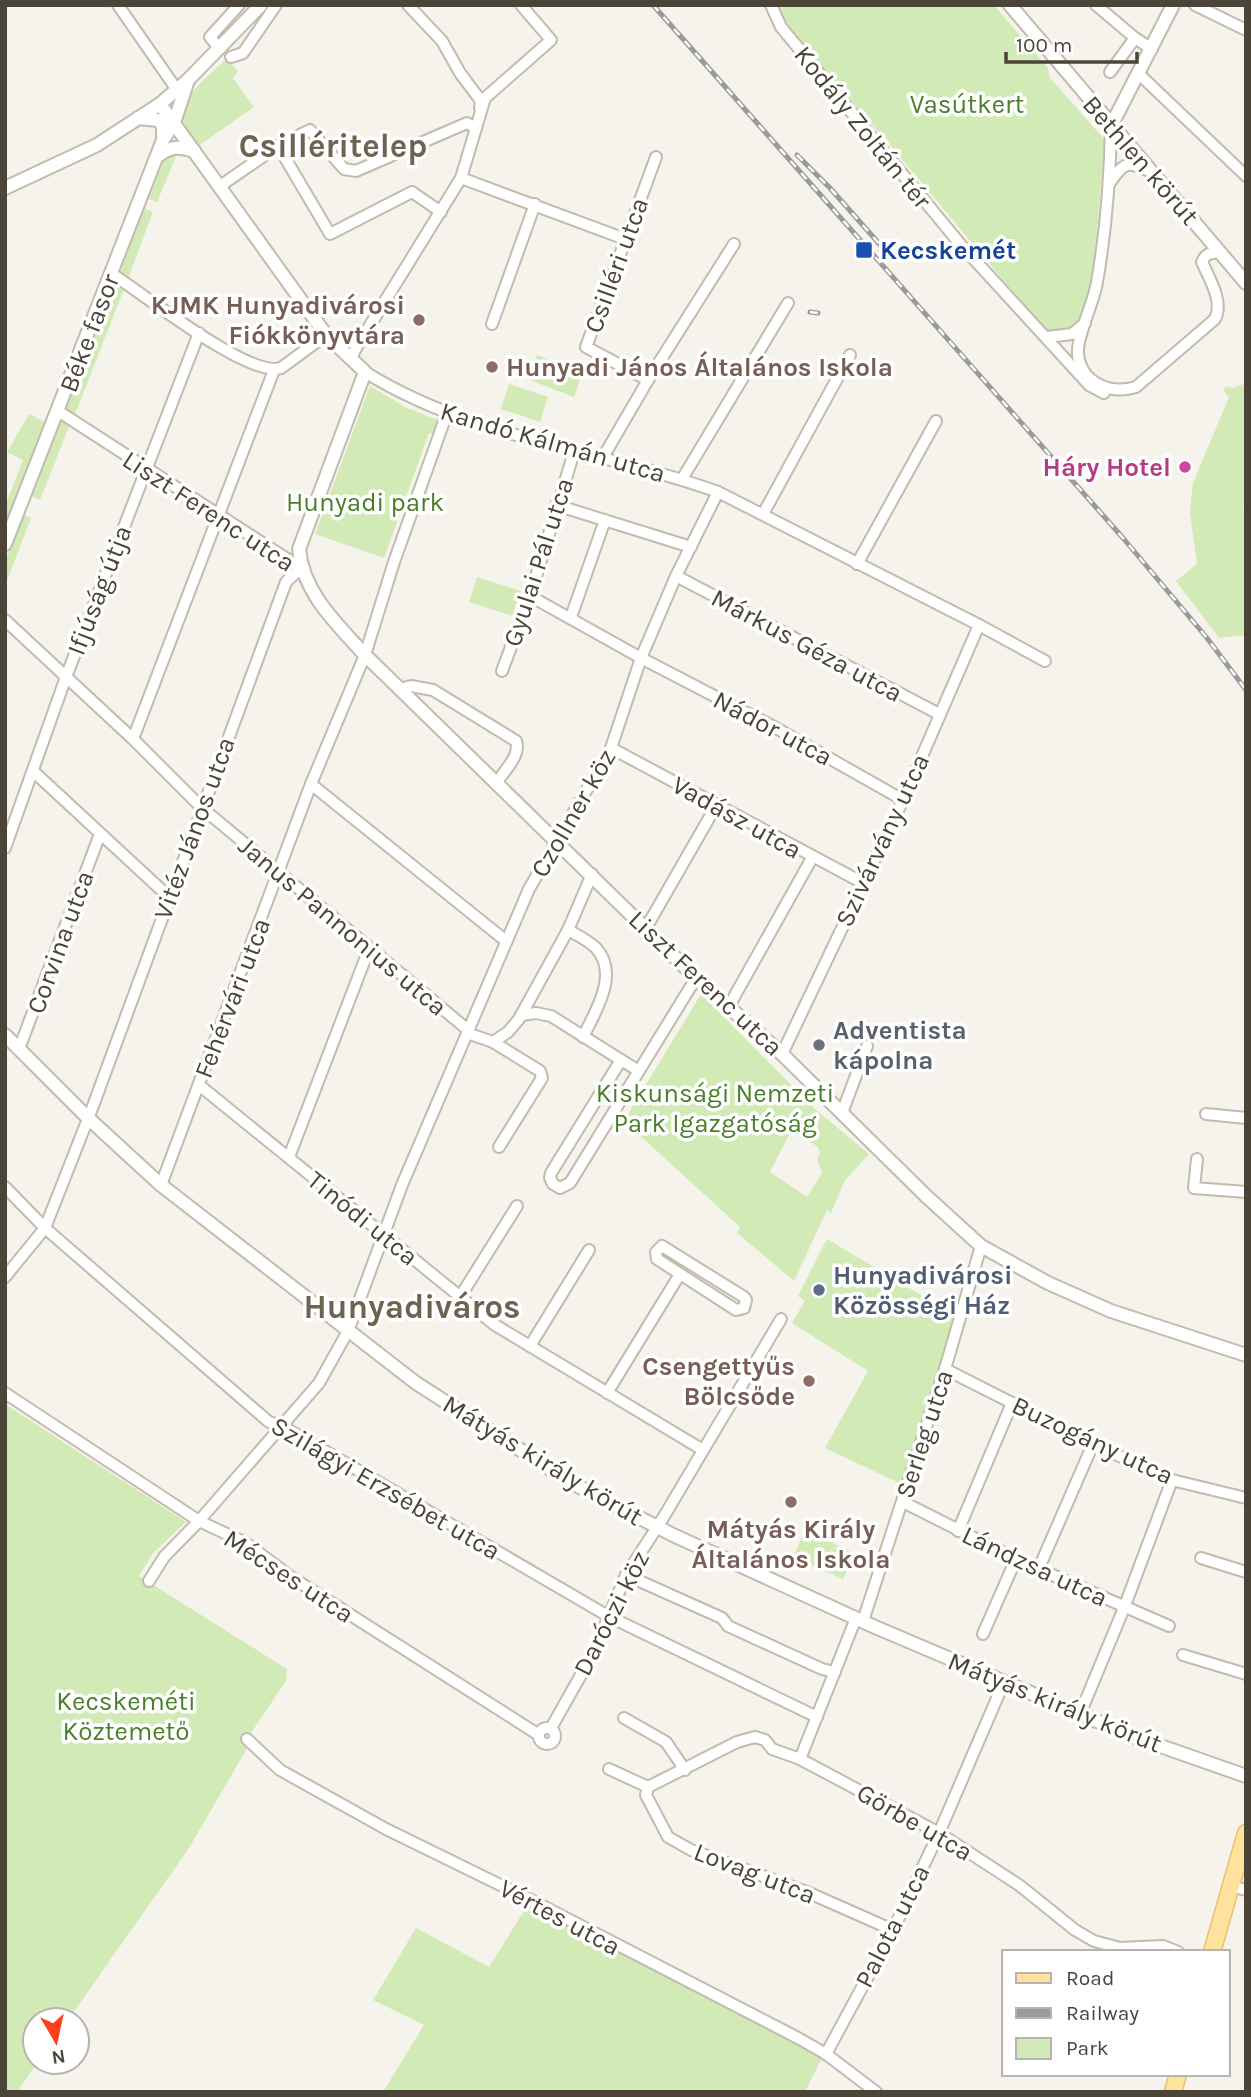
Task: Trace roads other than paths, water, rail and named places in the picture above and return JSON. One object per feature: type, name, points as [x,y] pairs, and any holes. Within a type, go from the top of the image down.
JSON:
[{"type":"main road","points":[[1213,1950],[1238,1888],[1246,1833]]},
{"type":"street","points":[[118,5],[177,90]]},
{"type":"street","points":[[220,49],[210,37],[239,5]]},
{"type":"street","points":[[5,188],[85,151],[160,104],[220,49],[261,5]]},
{"type":"street","points":[[231,57],[243,53],[276,5]]},
{"type":"street","points":[[351,359],[461,178],[477,128],[481,101],[460,73],[442,41],[408,5]]},
{"type":"street","points":[[480,108],[489,93],[551,40],[521,5]]},
{"type":"street","name":"Kodály Zoltán tér","points":[[771,5],[781,27],[936,216],[1089,385],[1104,393]]},
{"type":"street","name":"Bethlen körút","points":[[1010,5],[1246,283]]},
{"type":"street","points":[[1096,5],[1135,38],[1152,48]]},
{"type":"street","points":[[1085,372],[1078,351],[1097,285],[1109,184],[1111,126],[1173,5]]},
{"type":"street","points":[[1195,5],[1246,30]]},
{"type":"street","points":[[1110,72],[1135,38]]},
{"type":"street","points":[[230,39],[238,46],[250,44]]},
{"type":"street","points":[[1139,74],[1246,176]]},
{"type":"street","name":"Béke fasor","points":[[5,544],[163,140],[174,123],[188,80]]},
{"type":"street","name":"Kandó Kálmán utca","points":[[160,104],[326,335],[365,372],[411,398],[447,413],[574,452],[682,479],[718,492],[1045,661]]},
{"type":"street","points":[[138,118],[174,123]]},
{"type":"street","points":[[158,120],[163,127],[163,140]]},
{"type":"street","points":[[219,186],[278,146],[310,130],[344,169],[356,171],[467,123],[477,128]]},
{"type":"street","points":[[278,146],[330,234],[412,192],[441,212]]},
{"type":"street","points":[[158,156],[178,147],[194,151]]},
{"type":"street","name":"Csilléri utca","points":[[648,380],[586,347],[656,157]]},
{"type":"street","points":[[1109,184],[1121,167],[1127,164],[1135,164],[1152,172]]},
{"type":"street","points":[[461,178],[625,239]]},
{"type":"street","points":[[492,324],[535,204]]},
{"type":"street","points":[[602,459],[648,380],[734,244]]},
{"type":"street","name":"Kodály Zoltán tér","points":[[1069,362],[1103,387],[1116,390],[1136,387],[1215,318],[1219,311],[1202,262],[1205,256],[1221,253]]},
{"type":"street","points":[[112,274],[236,357],[274,370]]},
{"type":"street","points":[[682,479],[788,303]]},
{"type":"street","points":[[1047,337],[1072,334],[1086,325]]},
{"type":"street","name":"Ifjúság útja","points":[[5,848],[66,677],[199,333]]},
{"type":"street","points":[[133,739],[274,370],[292,361],[326,335]]},
{"type":"street","points":[[1104,393],[1120,395],[1137,391],[1186,352]]},
{"type":"street","points":[[763,514],[850,355]]},
{"type":"street","points":[[301,568],[299,549],[304,530],[365,372]]},
{"type":"street","name":"Kodály Zoltán tér","points":[[1085,372],[1104,393]]},
{"type":"street","name":"Liszt Ferenc utca","points":[[58,411],[301,568],[314,596],[400,689],[696,978],[782,1054],[926,1196],[982,1246],[1048,1283],[1111,1311],[1246,1355]]},
{"type":"street","name":"Fehérvári utca","points":[[161,1185],[311,784],[365,654],[394,562],[447,413]]},
{"type":"street","points":[[857,564],[936,421]]},
{"type":"street","name":"Gyulai Pál utca","points":[[502,671],[530,596],[574,452]]},
{"type":"street","name":"Czollner köz","points":[[149,1581],[164,1557],[199,1521],[319,1383],[348,1331],[383,1234],[428,1134],[467,1031],[506,941],[529,889],[611,748],[641,658],[676,576],[718,492]]},
{"type":"street","points":[[556,506],[691,547]]},
{"type":"street","points":[[571,617],[606,520]]},
{"type":"street","name":"Vitéz János utca","points":[[5,1278],[45,1228],[286,582],[301,568]]},
{"type":"street","name":"Márkus Géza utca","points":[[676,576],[939,714]]},
{"type":"street","name":"Nádor utca","points":[[530,596],[641,658],[776,728],[903,800]]},
{"type":"street","name":"Janus Pannonius utca","points":[[5,620],[133,739],[201,807],[369,949],[467,1031],[493,1042],[540,1071],[542,1078],[499,1147]]},
{"type":"street","name":"Szivárvány utca","points":[[782,1054],[903,800],[979,625]]},
{"type":"street","points":[[400,689],[411,686],[433,690],[516,741],[517,753],[497,782]]},
{"type":"street","name":"Vadász utca","points":[[611,748],[863,883]]},
{"type":"street","points":[[34,772],[169,897]]},
{"type":"street","points":[[311,784],[506,941]]},
{"type":"street","points":[[646,928],[716,806]]},
{"type":"street","name":"Corvina utca","points":[[19,1049],[100,834]]},
{"type":"street","points":[[729,1006],[812,858]]},
{"type":"street","points":[[493,1042],[508,1032],[521,1015],[568,930],[592,874]]},
{"type":"street","name":"Liszt Ferenc utca","points":[[568,930],[597,950],[606,970],[601,999],[583,1037]]},
{"type":"street","points":[[289,1157],[369,949]]},
{"type":"street","points":[[616,1057],[551,1173],[553,1184],[560,1188],[570,1183],[696,978]]},
{"type":"street","points":[[521,1015],[536,1013],[551,1017],[639,1070]]},
{"type":"street","name":"Mátyás király körút","points":[[5,1035],[88,1118],[161,1185],[416,1383],[572,1483],[655,1527],[859,1620],[1080,1714],[1246,1776]]},
{"type":"street","points":[[842,1113],[867,1046]]},
{"type":"street","name":"Tinódi utca","points":[[199,1085],[495,1325],[703,1450]]},
{"type":"street","points":[[1206,1114],[1246,1118]]},
{"type":"street","points":[[1197,1159],[1194,1188],[1246,1192]]},
{"type":"street","name":"Szilágyi Erzsébet utca","points":[[5,1187],[45,1228],[269,1422],[282,1426],[607,1616],[817,1717]]},
{"type":"street","points":[[460,1297],[517,1206]]},
{"type":"street","name":"Serleg utca","points":[[800,1759],[859,1620],[903,1502],[982,1246]]},
{"type":"street","points":[[666,1247],[733,1289],[744,1297],[746,1305],[741,1310],[736,1310],[680,1274],[657,1259],[658,1248],[666,1247]]},
{"type":"street","points":[[530,1346],[589,1250]]},
{"type":"street","points":[[607,1393],[680,1274]]},
{"type":"street","name":"Daróczi köz","points":[[551,1728],[595,1650],[626,1575],[781,1320]]},
{"type":"street","name":"Buzogány utca","points":[[945,1369],[1093,1444],[1172,1480],[1246,1498]]},
{"type":"street","name":"Mécses utca","points":[[5,1393],[199,1521],[246,1543],[291,1577],[539,1735],[545,1728],[551,1728]]},
{"type":"street","points":[[958,1531],[1012,1403]]},
{"type":"street","points":[[1039,1568],[1093,1444]]},
{"type":"street","points":[[1080,1714],[1124,1608],[1172,1480]]},
{"type":"street","name":"Lándzsa utca","points":[[903,1502],[1016,1559],[1169,1626]]},
{"type":"street","points":[[1201,1558],[1246,1572]]},
{"type":"street","points":[[983,1634],[1016,1559]]},
{"type":"street","points":[[626,1575],[722,1618],[728,1626],[822,1669],[835,1672]]},
{"type":"street","points":[[1183,1655],[1246,1674]]},
{"type":"street","name":"Palota utca","points":[[826,2054],[893,1930],[939,1833],[1004,1682]]},
{"type":"street","points":[[624,1718],[666,1742],[685,1770]]},
{"type":"street","name":"Görbe utca","points":[[648,1787],[737,1742],[755,1737],[765,1740],[772,1749],[800,1759],[939,1833],[1018,1885],[1075,1930],[1094,1941],[1120,1948],[1163,1946],[1173,1950]]},
{"type":"street","name":"Vértes utca","points":[[247,1739],[280,1770],[386,1829],[533,1901],[826,2054],[876,2092]]},
{"type":"street","points":[[608,1769],[648,1787]]},
{"type":"street","name":"Lovag utca","points":[[648,1787],[646,1795],[668,1837],[691,1850],[807,1892],[893,1930]]},
{"type":"railway","points":[[653,5],[1123,538],[1207,638],[1246,690]]},
{"type":"railway","points":[[797,155],[883,248]]},
{"type":"railway","points":[[810,312],[818,313]]},
{"type":"place","name":"Kecskemét","points":[[864,250]]},
{"type":"place","name":"KJMK Hunyadivárosi Fiókkönyvtára","points":[[419,320]]},
{"type":"place","name":"Hunyadi János Általános Iskola","points":[[492,367]]},
{"type":"place","name":"Háry Hotel","points":[[1185,467]]},
{"type":"place","name":"Adventista kápolna","points":[[819,1045]]},
{"type":"place","name":"Hunyadivárosi Közösségi Ház","points":[[819,1290]]},
{"type":"place","name":"Csengettyűs Bölcsőde","points":[[809,1381]]},
{"type":"place","name":"Mátyás Király Általános Iskola","points":[[791,1502]]},
{"type":"district","name":"Csilléritelep","points":[[333,145]]},
{"type":"district","name":"Hunyadiváros","points":[[412,1306]]},
{"type":"park label","name":"Vasútkert","points":[[967,104]]},
{"type":"park label","name":"Hunyadi park","points":[[365,502]]},
{"type":"park label","name":"Kiskunsági Nemzeti Park Igazgatóság","points":[[715,1108]]},
{"type":"park label","name":"Kecskeméti Köztemető","points":[[126,1716]]}]
